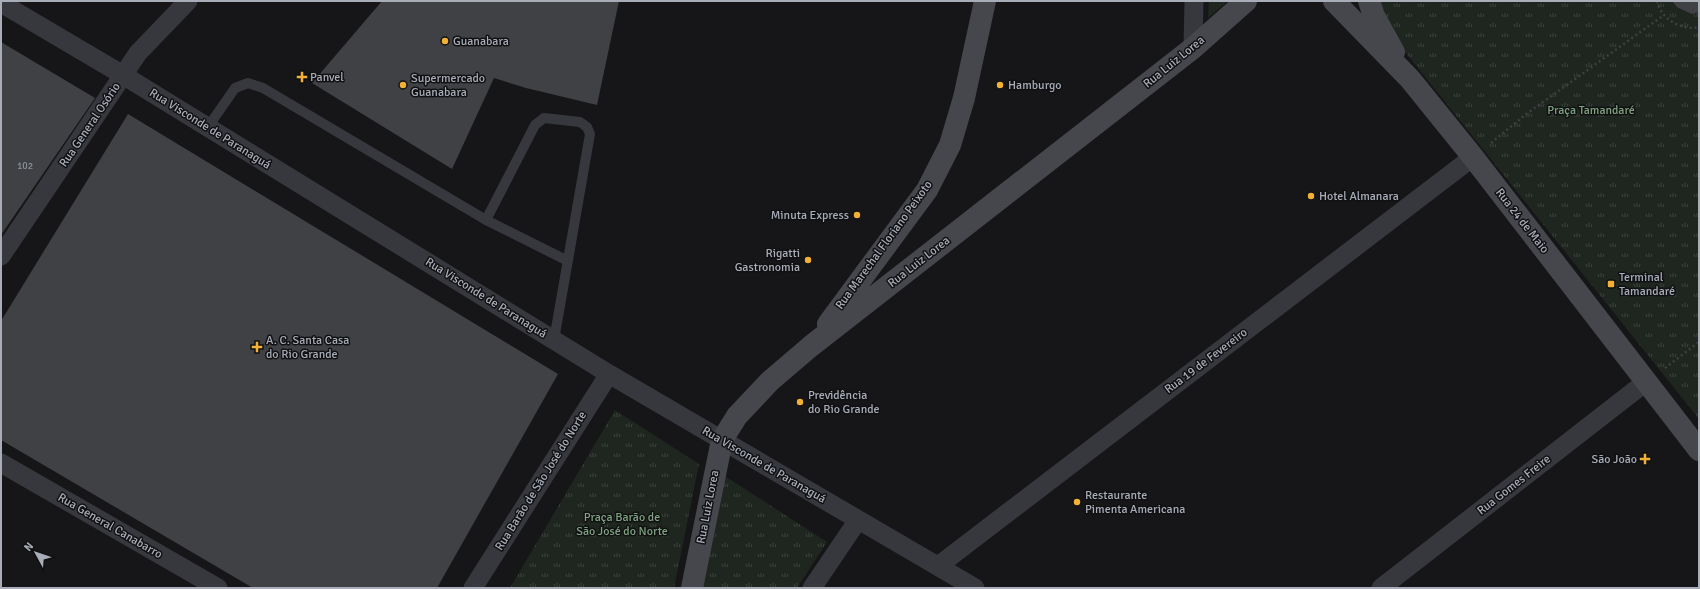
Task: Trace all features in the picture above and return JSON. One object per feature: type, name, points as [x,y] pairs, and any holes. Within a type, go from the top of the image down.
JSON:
[{"type":"main road","name":"Rua Marechal Floriano Peixoto","points":[[812,346],[926,190],[950,145],[964,98],[985,1]]},
{"type":"main road","name":"Rua Luiz Lorea","points":[[692,588],[722,440],[737,416],[765,386],[812,346],[1193,48],[1246,1]]},
{"type":"main road","name":"Rua 24 de Maio","points":[[1334,1],[1410,79],[1473,157],[1699,450]]},
{"type":"main road","points":[[1369,1],[1374,16],[1410,79]]},
{"type":"street","name":"Rua General Osório","points":[[1,256],[138,53],[188,1]]},
{"type":"street","points":[[1193,48],[1194,1]]},
{"type":"street","name":"Rua Visconde de Paranaguá","points":[[1,3],[123,75],[609,374],[975,588]]},
{"type":"street","name":"Rua 19 de Fevereiro","points":[[938,566],[1473,157]]},
{"type":"street","name":"Rua Barão de São José do Norte","points":[[473,588],[609,374]]},
{"type":"street","name":"Rua Gomes Freire","points":[[1381,588],[1647,381]]},
{"type":"street","name":"Rua General Canabarro","points":[[1,463],[218,588]]},
{"type":"street","points":[[812,588],[858,520]]},
{"type":"lane","points":[[208,127],[235,88],[248,83],[263,88],[486,220],[568,261]]},
{"type":"lane","points":[[486,220],[535,125],[544,118],[580,122],[587,127],[590,134],[554,340]]},
{"type":"path","points":[[1657,1],[1664,15],[1672,23],[1683,27],[1699,27]]},
{"type":"path","points":[[1473,157],[1525,115],[1664,15]]},
{"type":"path","points":[[1647,381],[1699,342]]},
{"type":"green space","points":[[1209,1],[1228,1],[1208,18]]},
{"type":"green space","name":"Praça Tamandaré","points":[[1379,1],[1699,1],[1699,419],[1381,22]]},
{"type":"green space","name":"Praça Barão de São José do Norte","points":[[615,410],[699,464],[674,588],[510,588]]},
{"type":"green space","points":[[720,473],[827,542],[797,588],[703,588]]},
{"type":"building","name":"Supermercado Guanabara","points":[[382,1],[619,1],[597,105],[526,88],[494,78],[452,169],[312,83]]},
{"type":"building","points":[[1672,1],[1699,1],[1699,12],[1692,14],[1677,7]]},
{"type":"building","points":[[1,42],[95,98],[1,235]]},
{"type":"building","name":"A. C. Santa Casa do Rio Grande","points":[[128,114],[558,374],[437,588],[253,588],[1,440],[1,321]]},
{"type":"place","name":"Guanabara","points":[[445,41]]},
{"type":"place","name":"Panvel","points":[[302,77]]},
{"type":"place","name":"Supermercado Guanabara","points":[[403,85]]},
{"type":"place","name":"Hamburgo","points":[[1000,85]]},
{"type":"place","name":"Hotel Almanara","points":[[1311,196]]},
{"type":"place","name":"Minuta Express","points":[[857,215]]},
{"type":"place","name":"Rigatti Gastronomia","points":[[808,260]]},
{"type":"place","name":"Terminal Tamandaré","points":[[1611,284]]},
{"type":"place","name":"A. C. Santa Casa do Rio Grande","points":[[257,347]]},
{"type":"place","name":"Previdência do Rio Grande","points":[[800,402]]},
{"type":"place","name":"São João","points":[[1645,459]]},
{"type":"place","name":"Restaurante Pimenta Americana","points":[[1077,502]]}]
